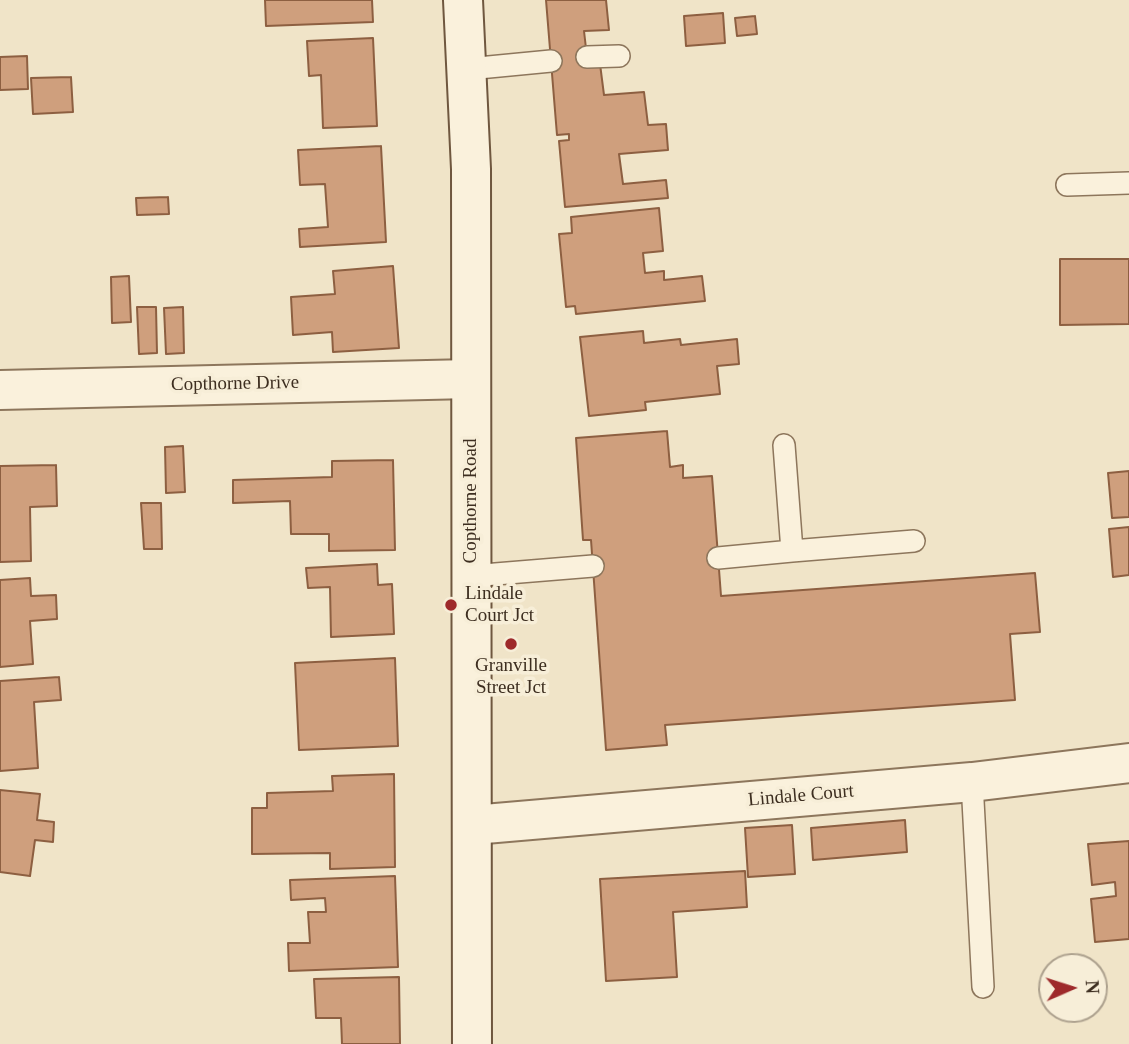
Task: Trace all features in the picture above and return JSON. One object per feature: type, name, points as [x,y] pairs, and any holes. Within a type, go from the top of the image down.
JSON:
[{"type":"street","name":"Copthorne Road","points":[[463,0],[468,69],[472,1044]]},
{"type":"street","name":"Copthorne Drive","points":[[0,390],[470,379]]},
{"type":"street","name":"Lindale Court","points":[[473,825],[972,782],[1129,763]]},
{"type":"lane","points":[[587,57],[619,56]]},
{"type":"lane","points":[[468,69],[551,61]]},
{"type":"lane","points":[[1067,184],[1129,184]]},
{"type":"lane","points":[[784,445],[792,551]]},
{"type":"lane","points":[[718,558],[914,541]]},
{"type":"lane","points":[[471,576],[593,566]]},
{"type":"lane","points":[[972,782],[983,988]]},
{"type":"building","points":[[265,0],[372,0],[373,22],[266,26]]},
{"type":"building","points":[[546,0],[606,0],[609,30],[584,31],[587,57],[600,64],[604,95],[644,92],[648,125],[666,124],[668,150],[619,154],[623,184],[666,180],[668,198],[565,207],[559,141],[569,140],[569,134],[557,135]]},
{"type":"building","points":[[723,13],[725,43],[686,46],[684,16]]},
{"type":"building","points":[[755,16],[757,34],[737,36],[735,18]]},
{"type":"building","points":[[373,38],[377,126],[323,128],[321,75],[309,76],[307,41]]},
{"type":"building","points":[[27,56],[28,89],[0,90],[0,57]]},
{"type":"building","points":[[71,77],[73,112],[33,114],[31,78]]},
{"type":"building","points":[[381,146],[386,242],[300,247],[299,229],[328,227],[325,184],[300,185],[298,150]]},
{"type":"building","points":[[168,197],[169,214],[137,215],[136,198]]},
{"type":"building","points":[[659,208],[663,251],[643,253],[645,273],[664,271],[664,280],[702,276],[705,301],[576,314],[575,306],[566,307],[559,234],[572,233],[571,217]]},
{"type":"building","points":[[1060,259],[1129,259],[1129,324],[1060,325]]},
{"type":"building","points":[[393,266],[399,348],[333,352],[332,332],[293,335],[291,297],[335,294],[333,271]]},
{"type":"building","points":[[129,276],[131,322],[112,323],[111,277]]},
{"type":"building","points":[[137,307],[156,307],[157,353],[139,354]]},
{"type":"building","points":[[183,307],[184,353],[166,354],[164,308]]},
{"type":"building","points":[[643,331],[644,343],[680,339],[681,345],[737,339],[739,364],[717,366],[720,394],[645,402],[646,410],[589,416],[580,337]]},
{"type":"building","points":[[667,431],[670,467],[683,465],[683,478],[712,476],[721,596],[1035,573],[1040,632],[1010,634],[1015,700],[665,725],[667,745],[606,750],[591,540],[583,540],[576,438]]},
{"type":"building","points":[[183,446],[185,492],[166,493],[165,447]]},
{"type":"building","points":[[393,460],[395,550],[329,551],[329,534],[291,534],[290,501],[233,503],[233,480],[332,477],[332,461]]},
{"type":"building","points":[[56,465],[57,506],[30,507],[31,561],[0,562],[0,466]]},
{"type":"building","points":[[1129,471],[1129,517],[1112,518],[1108,473]]},
{"type":"building","points":[[141,503],[161,503],[162,549],[144,549]]},
{"type":"building","points":[[1129,527],[1129,575],[1113,577],[1109,529]]},
{"type":"building","points":[[377,564],[378,585],[392,584],[394,634],[331,637],[330,587],[308,588],[306,568]]},
{"type":"building","points":[[30,578],[31,596],[56,595],[57,619],[30,621],[33,664],[0,667],[0,580]]},
{"type":"building","points":[[395,658],[398,746],[299,750],[295,663]]},
{"type":"building","points":[[59,677],[61,700],[34,702],[38,768],[0,771],[0,681]]},
{"type":"building","points":[[394,774],[395,867],[330,869],[330,853],[252,854],[252,808],[267,808],[267,793],[333,791],[332,776]]},
{"type":"building","points":[[0,790],[40,794],[37,820],[54,822],[53,842],[35,840],[30,876],[0,872]]},
{"type":"building","points":[[905,820],[907,852],[813,860],[811,828]]},
{"type":"building","points":[[792,825],[795,874],[748,877],[745,828]]},
{"type":"building","points":[[1129,841],[1129,939],[1095,942],[1091,899],[1116,896],[1115,882],[1092,885],[1088,844]]},
{"type":"building","points":[[745,871],[747,907],[673,912],[677,977],[606,981],[600,879]]},
{"type":"building","points":[[395,876],[398,967],[289,971],[288,943],[310,943],[308,912],[326,912],[325,898],[291,900],[290,880]]},
{"type":"building","points":[[399,977],[400,1044],[342,1044],[341,1018],[316,1018],[314,979]]},
{"type":"place","name":"Lindale Court Jct","points":[[451,605]]},
{"type":"place","name":"Granville Street Jct","points":[[511,644]]}]
